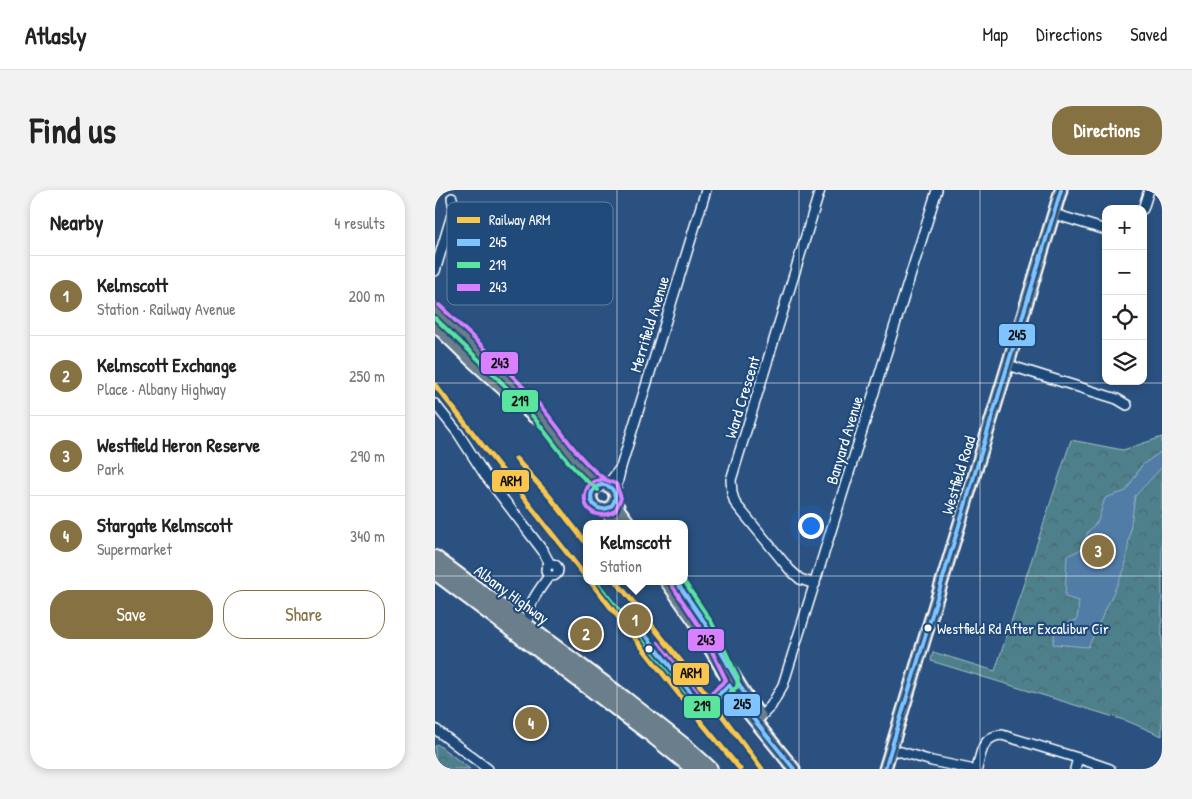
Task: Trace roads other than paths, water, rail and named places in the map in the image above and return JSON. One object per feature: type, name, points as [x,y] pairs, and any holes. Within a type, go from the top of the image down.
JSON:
[{"type":"highway","name":"Albany Highway","points":[[436,565],[528,627],[621,704],[694,769]]},
{"type":"highway","name":"Albany Highway","points":[[436,565],[621,704],[686,747],[710,769]]},
{"type":"main road","name":"Westfield Road","points":[[885,769],[1061,190]]},
{"type":"main road","points":[[435,309],[505,377],[593,480],[611,488],[620,511],[627,520]]},
{"type":"main road","points":[[435,324],[529,414],[550,428]]},
{"type":"main road","points":[[581,467],[594,505],[616,520]]},
{"type":"main road","points":[[591,495],[595,488],[603,485]]},
{"type":"main road","points":[[604,510],[611,507],[615,497]]},
{"type":"main road","points":[[669,585],[695,622],[729,685],[756,716]]},
{"type":"main road","points":[[679,585],[703,620],[756,716],[791,766]]},
{"type":"main road","points":[[719,650],[732,679],[732,683],[729,685]]},
{"type":"street","name":"Merrifield Avenue","points":[[615,497],[621,467],[706,190]]},
{"type":"street","name":"Ward Crescent","points":[[815,584],[800,579],[790,570],[735,502],[731,480],[820,190]]},
{"type":"street","name":"Banyard Avenue","points":[[756,716],[776,697],[783,685],[937,190]]},
{"type":"street","points":[[1144,205],[1149,190]]},
{"type":"street","points":[[452,198],[453,202]]},
{"type":"street","points":[[1054,214],[1102,229]]},
{"type":"street","points":[[435,272],[447,232]]},
{"type":"street","points":[[1008,365],[1117,399],[1127,405]]},
{"type":"street","points":[[435,404],[458,433],[485,475],[543,551],[550,564],[546,569],[549,576],[527,613],[528,627]]},
{"type":"street","name":"Merrifield Avenue","points":[[603,485],[612,479],[621,467]]},
{"type":"street","points":[[506,611],[518,610],[533,600]]},
{"type":"street","points":[[435,729],[488,769]]},
{"type":"street","points":[[977,769],[984,744],[990,738],[996,736],[1007,736],[1110,769]]},
{"type":"street","points":[[891,749],[932,761],[970,769]]},
{"type":"street","points":[[1075,769],[1078,758]]},
{"type":"water","points":[[1162,451],[1162,467],[1135,496],[1125,568],[1088,647],[1053,644],[1056,626],[1077,620],[1079,601],[1065,597],[1067,556],[1082,549],[1088,532],[1098,521],[1105,498],[1126,491],[1142,465]]},
{"type":"rail line","name":"ARM","points":[[435,385],[583,573]]},
{"type":"rail line","name":"ARM","points":[[516,459],[550,497],[583,539]]},
{"type":"rail line","name":"ARM","points":[[593,585],[740,769]]},
{"type":"rail line","name":"ARM","points":[[619,585],[692,675],[762,769]]},
{"type":"place","name":"Westfield Heron Reserve","points":[[1098,551]]},
{"type":"place","name":"Kelmscott","points":[[635,620]]},
{"type":"place","name":"Westfield Rd After Excalibur Cir","points":[[928,628]]},
{"type":"place","name":"Kelmscott Exchange","points":[[586,634]]},
{"type":"place","name":"Stargate Kelmscott","points":[[531,723]]}]
